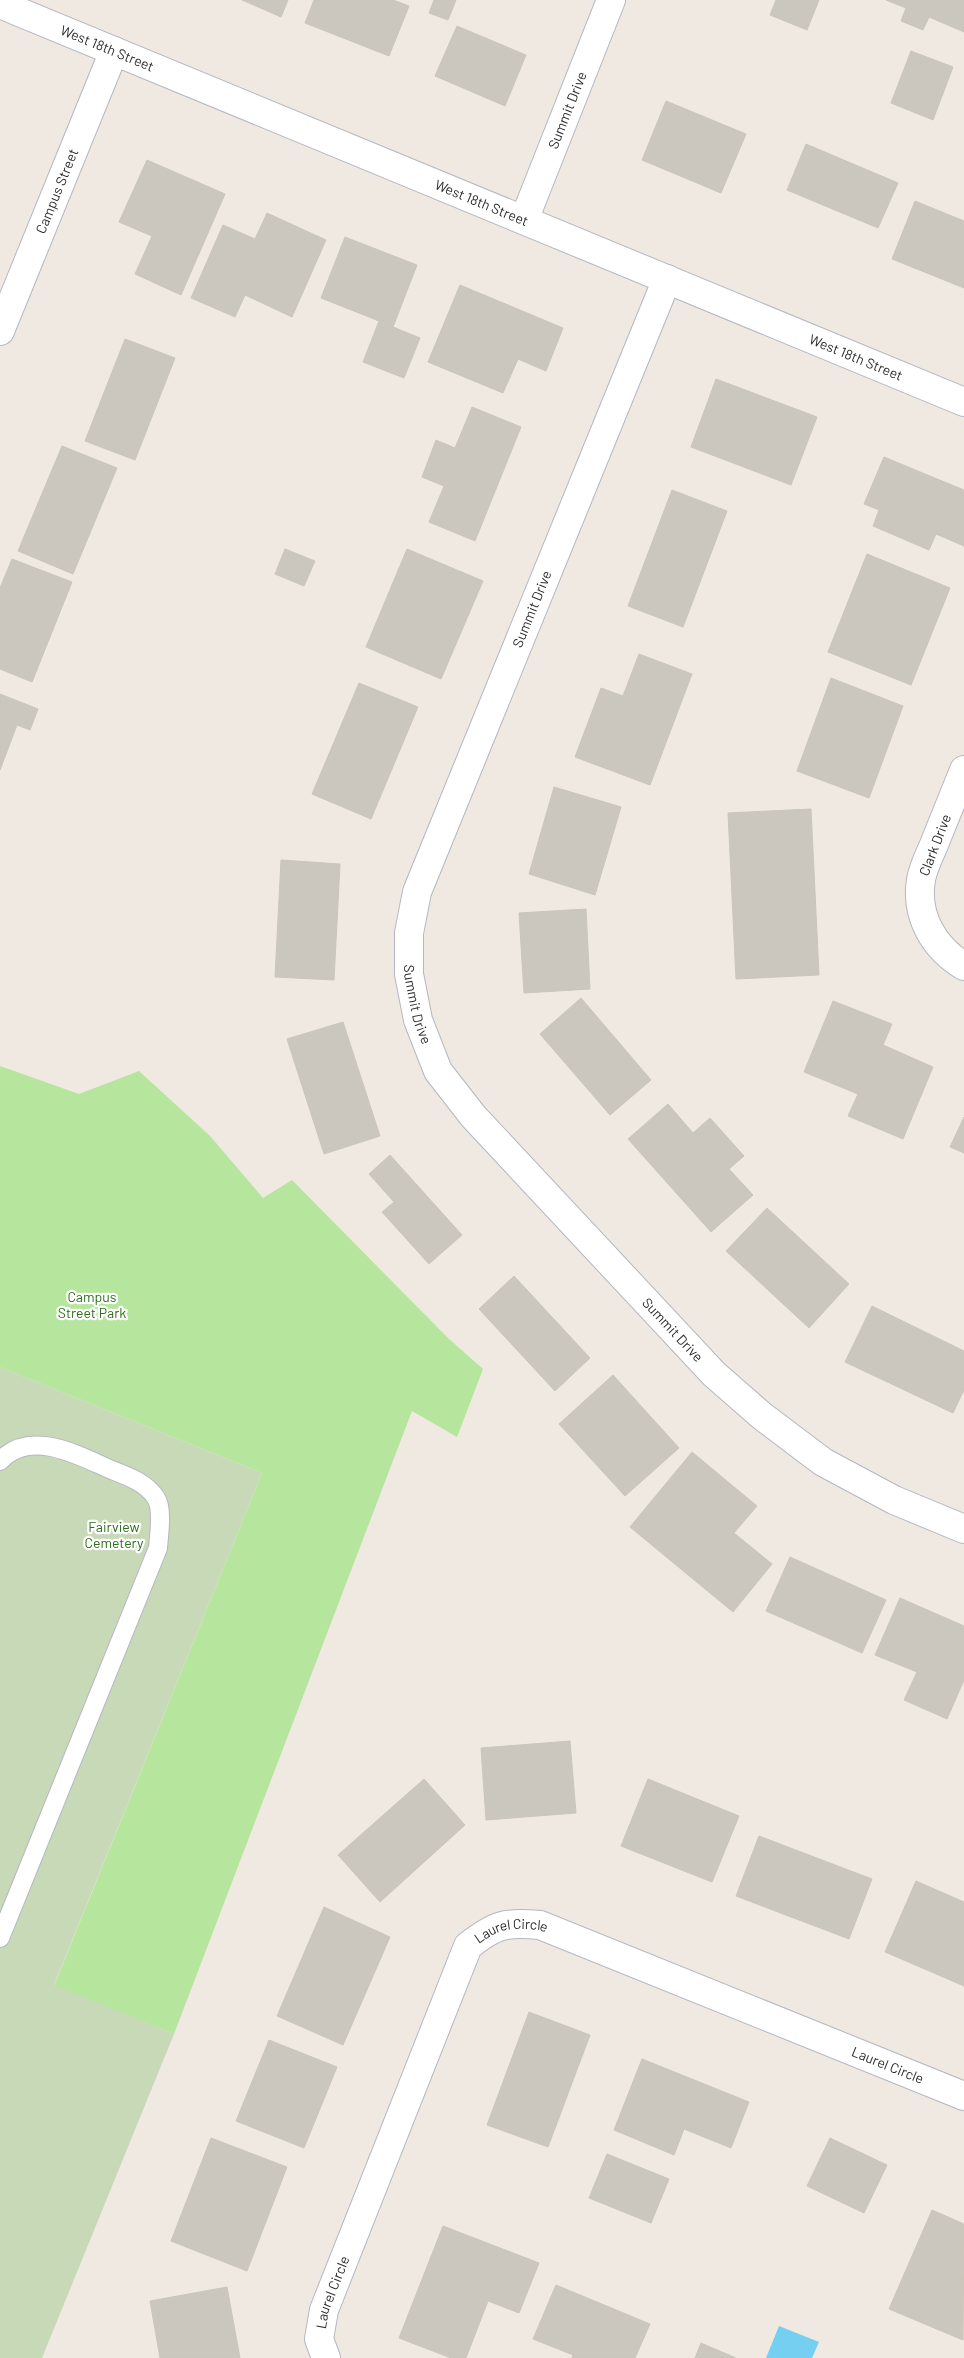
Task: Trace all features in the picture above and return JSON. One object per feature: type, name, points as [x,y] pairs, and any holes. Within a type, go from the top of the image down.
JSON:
[{"type":"street","name":"Summit Drive","points":[[524,220],[611,0]]},
{"type":"street","name":"West 18th Street","points":[[0,4],[964,402]]},
{"type":"street","name":"Campus Street","points":[[0,331],[114,51]]},
{"type":"street","name":"Summit Drive","points":[[667,279],[417,892],[409,933],[409,974],[418,1020],[438,1071],[473,1116],[714,1374],[762,1416],[823,1462],[894,1500],[964,1529]]},
{"type":"street","name":"Clark Drive","points":[[964,770],[921,878],[919,898],[922,915],[934,939],[949,957],[964,966]]},
{"type":"street","name":"Laurel Circle","points":[[326,2358],[319,2339],[324,2310],[468,1946],[488,1930],[512,1923],[540,1925],[964,2096]]},
{"type":"lane","points":[[0,1461],[18,1449],[39,1445],[62,1448],[140,1482],[157,1499],[160,1523],[158,1548],[1,1935]]},
{"type":"green space","name":"Campus Street Park","points":[[0,1066],[79,1094],[139,1071],[210,1136],[263,1198],[292,1180],[449,1339],[483,1369],[457,1437],[412,1411],[174,2034],[54,1986],[262,1473],[0,1367]]},
{"type":"green space","name":"Fairview Cemetery","points":[[0,1367],[262,1473],[54,1985],[174,2034],[42,2358],[0,2358]]},
{"type":"water","points":[[779,2326],[819,2342],[812,2358],[766,2358]]},
{"type":"building","points":[[242,0],[288,0],[281,17]]},
{"type":"building","points":[[314,0],[393,0],[409,6],[389,56],[305,23]]},
{"type":"building","points":[[434,0],[456,0],[448,20],[429,13]]},
{"type":"building","points":[[776,0],[819,0],[807,30],[770,15]]},
{"type":"building","points":[[886,0],[964,0],[964,32],[929,17],[923,30],[901,21],[906,8]]},
{"type":"building","points":[[457,26],[526,55],[505,106],[435,76]]},
{"type":"building","points":[[911,51],[953,67],[933,120],[891,103]]},
{"type":"building","points":[[666,101],[746,134],[721,193],[642,160]]},
{"type":"building","points":[[806,144],[898,183],[878,228],[787,190]]},
{"type":"building","points":[[147,160],[225,194],[181,295],[135,274],[152,236],[119,222]]},
{"type":"building","points":[[915,201],[964,221],[964,288],[892,259]]},
{"type":"building","points":[[267,213],[326,240],[292,317],[245,295],[235,317],[191,298],[223,225],[255,239]]},
{"type":"building","points":[[345,237],[417,265],[393,327],[420,338],[404,378],[363,362],[379,321],[321,298]]},
{"type":"building","points":[[460,285],[563,328],[546,371],[518,359],[503,393],[428,362]]},
{"type":"building","points":[[125,339],[175,358],[135,460],[85,441]]},
{"type":"building","points":[[716,379],[817,417],[791,485],[691,447]]},
{"type":"building","points":[[472,407],[521,427],[475,541],[429,522],[444,486],[422,477],[436,440],[455,448]]},
{"type":"building","points":[[62,446],[117,468],[73,574],[18,551]]},
{"type":"building","points":[[884,457],[964,490],[964,546],[936,534],[929,550],[873,526],[879,510],[864,504]]},
{"type":"building","points":[[672,490],[727,511],[683,627],[628,606]]},
{"type":"building","points":[[285,549],[315,561],[304,586],[275,574]]},
{"type":"building","points":[[407,549],[483,581],[441,679],[366,647]]},
{"type":"building","points":[[867,554],[950,588],[911,685],[828,652]]},
{"type":"building","points":[[12,559],[72,582],[32,682],[0,669],[0,588]]},
{"type":"building","points":[[639,654],[692,674],[650,785],[575,757],[601,688],[623,696]]},
{"type":"building","points":[[831,678],[903,706],[869,798],[797,771]]},
{"type":"building","points":[[359,683],[418,707],[371,819],[312,794]]},
{"type":"building","points":[[0,694],[38,709],[30,730],[17,725],[0,770]]},
{"type":"building","points":[[554,787],[621,807],[595,895],[529,874]]},
{"type":"building","points":[[811,809],[819,975],[736,979],[728,813]]},
{"type":"building","points":[[281,860],[340,864],[334,980],[275,977]]},
{"type":"building","points":[[586,909],[590,989],[524,993],[519,913]]},
{"type":"building","points":[[581,998],[651,1080],[610,1115],[540,1034]]},
{"type":"building","points":[[833,1001],[892,1024],[883,1045],[933,1067],[903,1139],[848,1116],[858,1094],[804,1072]]},
{"type":"building","points":[[343,1022],[380,1136],[324,1154],[287,1039]]},
{"type":"building","points":[[668,1104],[693,1133],[710,1118],[744,1156],[729,1169],[753,1195],[711,1232],[628,1139]]},
{"type":"building","points":[[964,1117],[964,1153],[950,1147]]},
{"type":"building","points":[[390,1155],[462,1235],[429,1264],[382,1212],[394,1202],[369,1174]]},
{"type":"building","points":[[767,1208],[849,1284],[809,1328],[726,1251]]},
{"type":"building","points":[[514,1276],[590,1358],[555,1391],[479,1309]]},
{"type":"building","points":[[872,1306],[964,1351],[964,1390],[953,1413],[845,1362]]},
{"type":"building","points":[[613,1375],[679,1448],[625,1496],[559,1424]]},
{"type":"building","points":[[692,1452],[757,1506],[734,1533],[772,1564],[733,1612],[630,1527]]},
{"type":"building","points":[[790,1557],[886,1600],[862,1653],[766,1611]]},
{"type":"building","points":[[900,1598],[964,1626],[964,1680],[947,1719],[904,1700],[917,1672],[875,1655]]},
{"type":"building","points":[[570,1741],[576,1813],[486,1820],[481,1748]]},
{"type":"building","points":[[424,1779],[465,1825],[380,1902],[338,1855]]},
{"type":"building","points":[[648,1779],[739,1816],[712,1882],[621,1846]]},
{"type":"building","points":[[759,1836],[872,1879],[849,1939],[736,1896]]},
{"type":"building","points":[[916,1881],[964,1902],[964,1986],[885,1952]]},
{"type":"building","points":[[324,1907],[390,1937],[343,2045],[277,2016]]},
{"type":"building","points":[[529,2012],[590,2035],[548,2147],[487,2125]]},
{"type":"building","points":[[269,2040],[337,2067],[304,2148],[236,2121]]},
{"type":"building","points":[[642,2059],[749,2102],[731,2148],[684,2129],[674,2155],[614,2130]]},
{"type":"building","points":[[211,2138],[287,2167],[247,2271],[171,2241]]},
{"type":"building","points":[[830,2138],[887,2165],[864,2213],[807,2186]]},
{"type":"building","points":[[607,2154],[669,2179],[651,2223],[589,2198]]},
{"type":"building","points":[[932,2210],[964,2224],[963,2340],[889,2309]]},
{"type":"building","points":[[443,2226],[539,2263],[519,2313],[488,2301],[466,2358],[451,2358],[399,2338]]},
{"type":"building","points":[[556,2285],[650,2324],[635,2358],[572,2358],[573,2355],[533,2339]]},
{"type":"building","points":[[227,2287],[240,2358],[160,2358],[150,2301]]},
{"type":"building","points":[[701,2343],[736,2358],[695,2358]]}]
